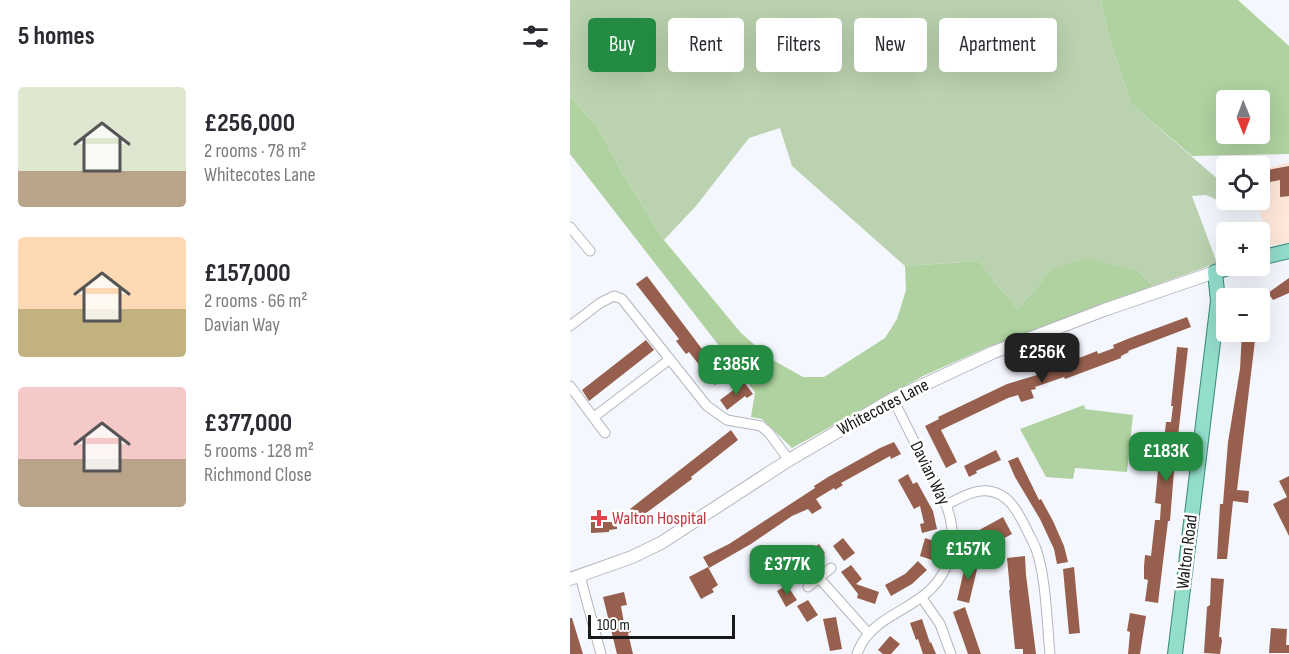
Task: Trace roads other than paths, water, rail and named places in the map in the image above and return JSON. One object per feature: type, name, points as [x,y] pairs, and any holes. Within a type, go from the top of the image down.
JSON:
[{"type":"main road","points":[[1270,256],[1289,251]]},
{"type":"main road","name":"Walton Road","points":[[1175,654],[1218,296],[1215,272]]},
{"type":"street","points":[[570,227],[590,251]]},
{"type":"street","name":"Whitecotes Lane","points":[[575,578],[632,557],[661,543],[789,460],[893,399],[994,352],[1104,310],[1215,272]]},
{"type":"street","points":[[570,326],[600,303],[614,297],[622,299],[707,406],[727,420],[761,426],[789,460]]},
{"type":"street","points":[[594,417],[670,359]]},
{"type":"street","points":[[570,386],[605,433]]},
{"type":"street","name":"Davian Way","points":[[857,654],[869,634],[880,623],[933,589],[942,578],[948,564],[953,537],[952,524],[946,505],[893,399]]},
{"type":"street","points":[[946,505],[981,491],[991,491],[1011,501],[1036,550],[1041,568],[1050,654]]},
{"type":"street","points":[[808,587],[831,568]]},
{"type":"street","points":[[575,578],[601,654]]},
{"type":"street","points":[[819,578],[869,634]]},
{"type":"street","points":[[922,598],[940,624],[951,654]]},
{"type":"place","name":"Walton Hospital","points":[[599,518]]}]
